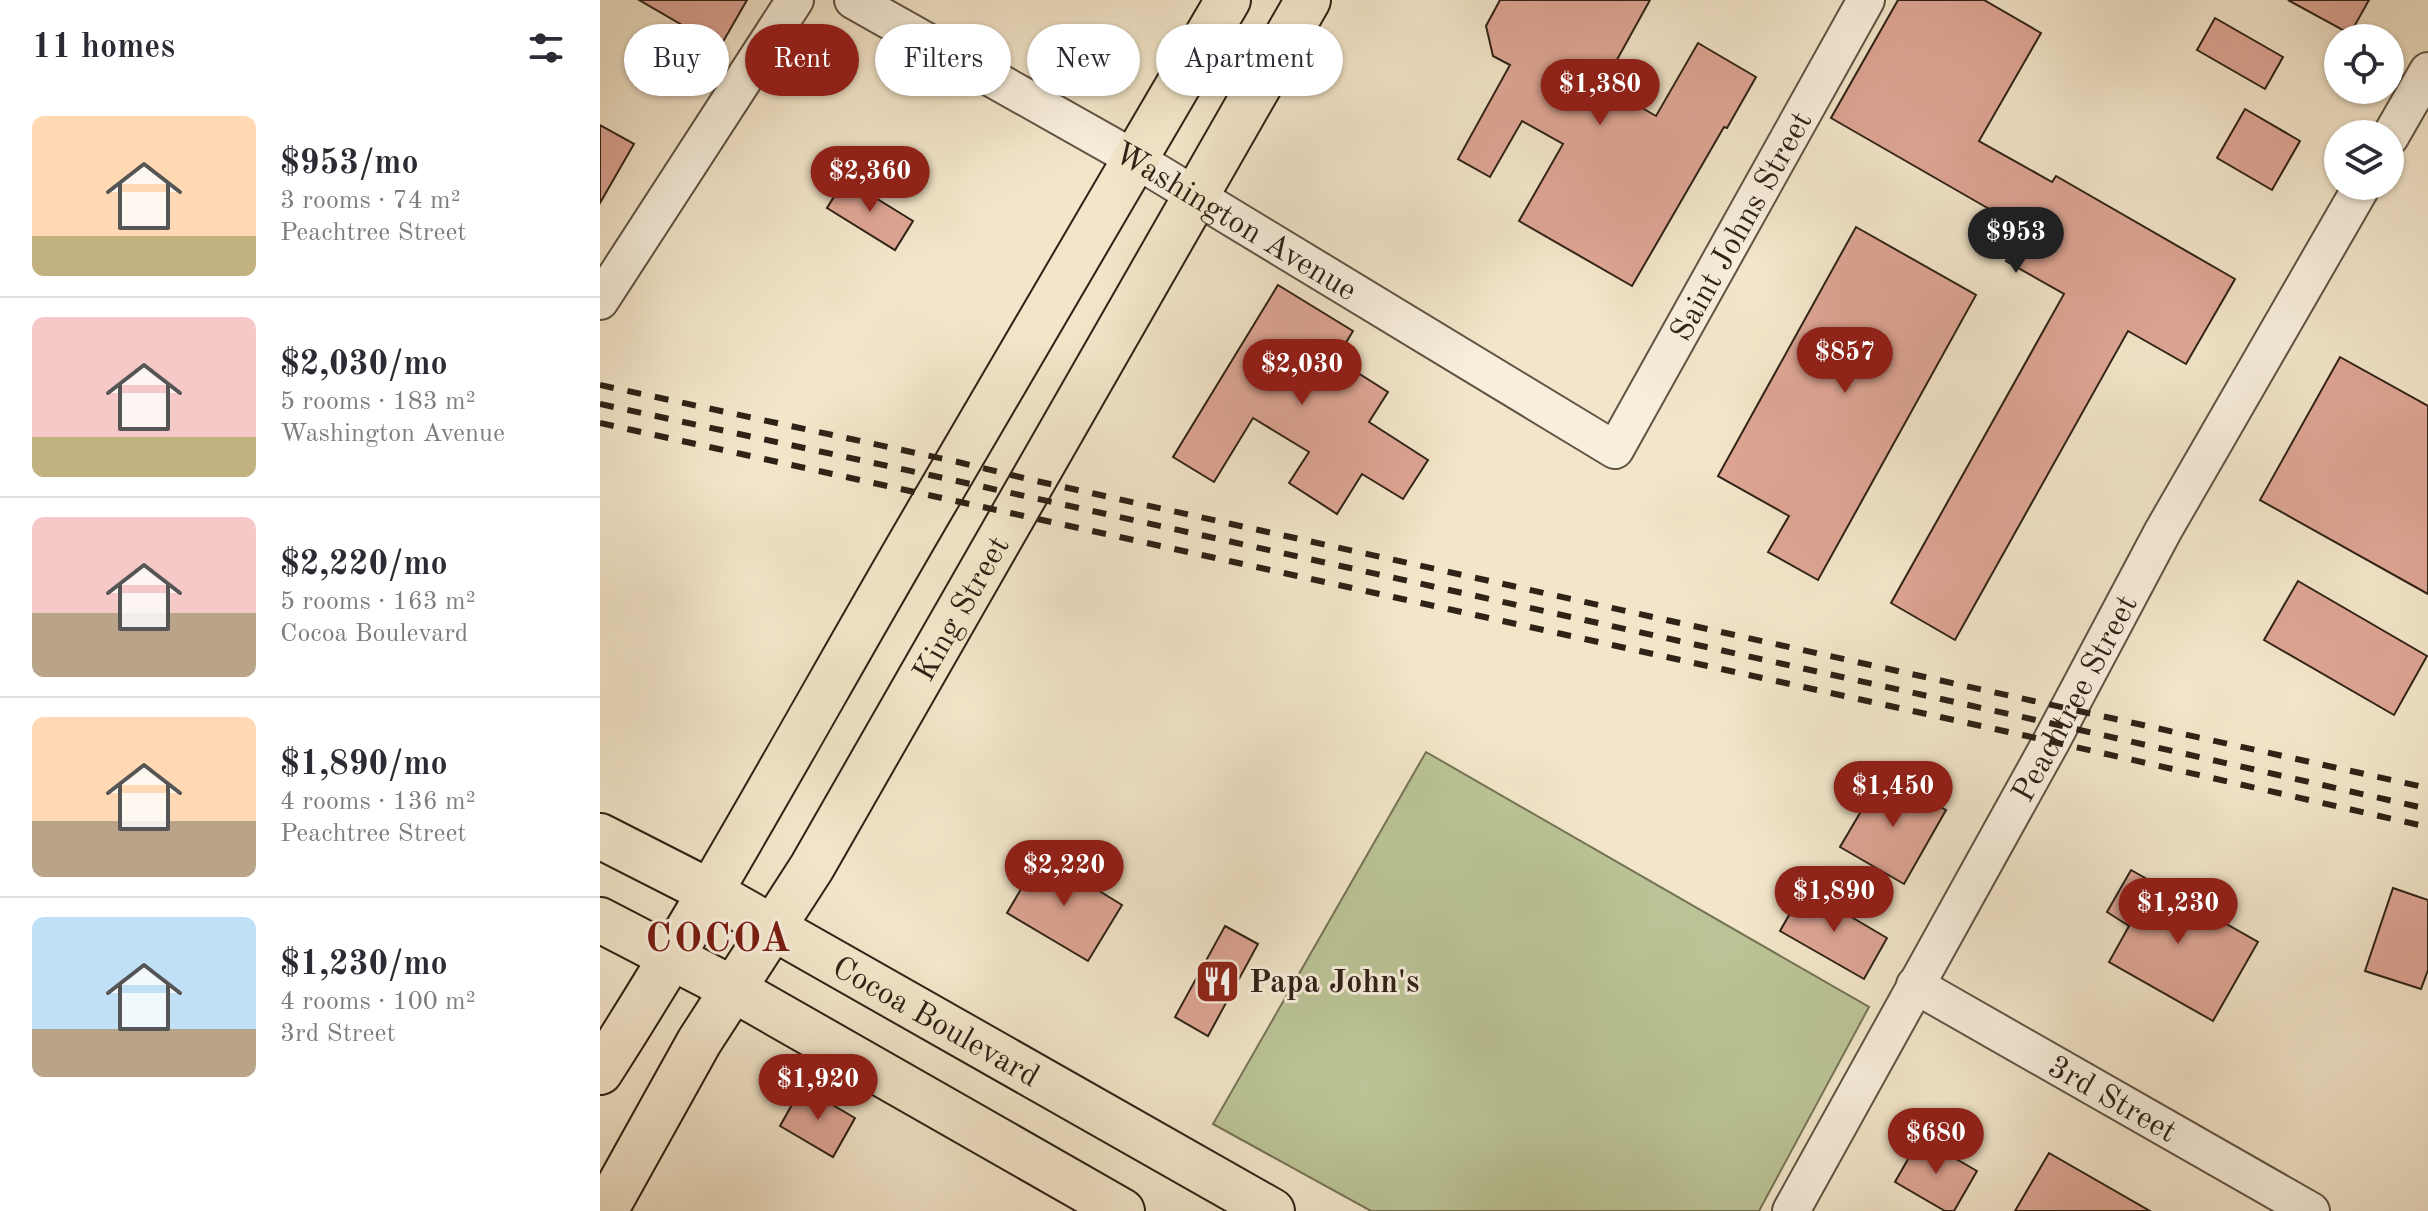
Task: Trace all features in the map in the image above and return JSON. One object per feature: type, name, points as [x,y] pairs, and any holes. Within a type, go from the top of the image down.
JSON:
[{"type":"main road","points":[[600,1072],[672,957],[1228,0]]},
{"type":"main road","name":"King Street","points":[[605,1211],[699,1042],[812,867],[1308,0]]},
{"type":"main road","name":"Cocoa Boulevard","points":[[600,836],[773,927],[1272,1211]]},
{"type":"main road","points":[[600,920],[733,989],[1122,1211]]},
{"type":"street","points":[[600,301],[795,0]]},
{"type":"street","name":"Washington Avenue","points":[[853,0],[1135,159],[1615,450]]},
{"type":"street","name":"Saint Johns Street","points":[[1615,450],[1866,0]]},
{"type":"street","points":[[2400,120],[2428,71]]},
{"type":"street","name":"Peachtree Street","points":[[1791,1211],[2051,742],[2163,531],[2354,200]]},
{"type":"street","name":"3rd Street","points":[[1915,985],[2311,1211]]},
{"type":"green space","points":[[1426,752],[1869,1007],[1759,1211],[1371,1211],[1213,1124]]},
{"type":"building","points":[[639,0],[747,0],[729,31],[729,24],[680,24]]},
{"type":"building","points":[[1500,0],[1650,0],[1603,85],[1656,116],[1698,43],[1756,77],[1632,286],[1519,221],[1563,144],[1522,121],[1490,177],[1458,159],[1510,65],[1493,56],[1486,26]]},
{"type":"building","points":[[1898,0],[1984,0],[2041,33],[1979,141],[2052,182],[2056,176],[2235,279],[2186,364],[2128,331],[1955,640],[1891,603],[2064,294],[2006,261],[2024,229],[1831,118]]},
{"type":"building","points":[[2288,0],[2369,0],[2356,24],[2332,24]]},
{"type":"building","points":[[2215,18],[2283,57],[2265,89],[2197,50]]},
{"type":"building","points":[[2245,109],[2300,141],[2272,190],[2217,158]]},
{"type":"building","points":[[600,125],[634,144],[600,203]]},
{"type":"building","points":[[845,179],[913,221],[895,250],[827,208]]},
{"type":"building","points":[[1856,227],[1976,295],[1818,580],[1768,552],[1789,516],[1718,476]]},
{"type":"building","points":[[1278,285],[1353,331],[1336,359],[1388,392],[1369,422],[1428,460],[1403,499],[1362,474],[1337,514],[1289,483],[1309,452],[1253,418],[1214,482],[1173,457]]},
{"type":"building","points":[[2340,357],[2428,406],[2428,594],[2260,500]]},
{"type":"building","points":[[2298,581],[2427,656],[2394,715],[2264,640]]},
{"type":"building","points":[[1883,774],[1946,810],[1904,884],[1840,847]]},
{"type":"building","points":[[1041,855],[1122,905],[1088,961],[1007,913]]},
{"type":"building","points":[[2131,870],[2258,942],[2213,1021],[2109,962],[2129,926],[2107,912]]},
{"type":"building","points":[[2393,888],[2428,900],[2428,970],[2421,989],[2365,971]]},
{"type":"building","points":[[1804,889],[1887,938],[1864,979],[1780,931]]},
{"type":"building","points":[[1225,926],[1258,944],[1208,1036],[1175,1017]]},
{"type":"building","points":[[802,1087],[855,1118],[833,1157],[780,1126]]},
{"type":"building","points":[[1920,1138],[1977,1171],[1954,1211],[1945,1211],[1895,1182]]},
{"type":"building","points":[[2049,1153],[2150,1211],[2015,1211]]},
{"type":"railway","points":[[600,385],[2428,788]]},
{"type":"railway","points":[[600,404],[2428,809]]},
{"type":"railway","points":[[600,423],[2428,827]]},
{"type":"place","name":"Papa John's","points":[[1218,981]]},
{"type":"district","name":"COCOA","points":[[719,937]]}]
